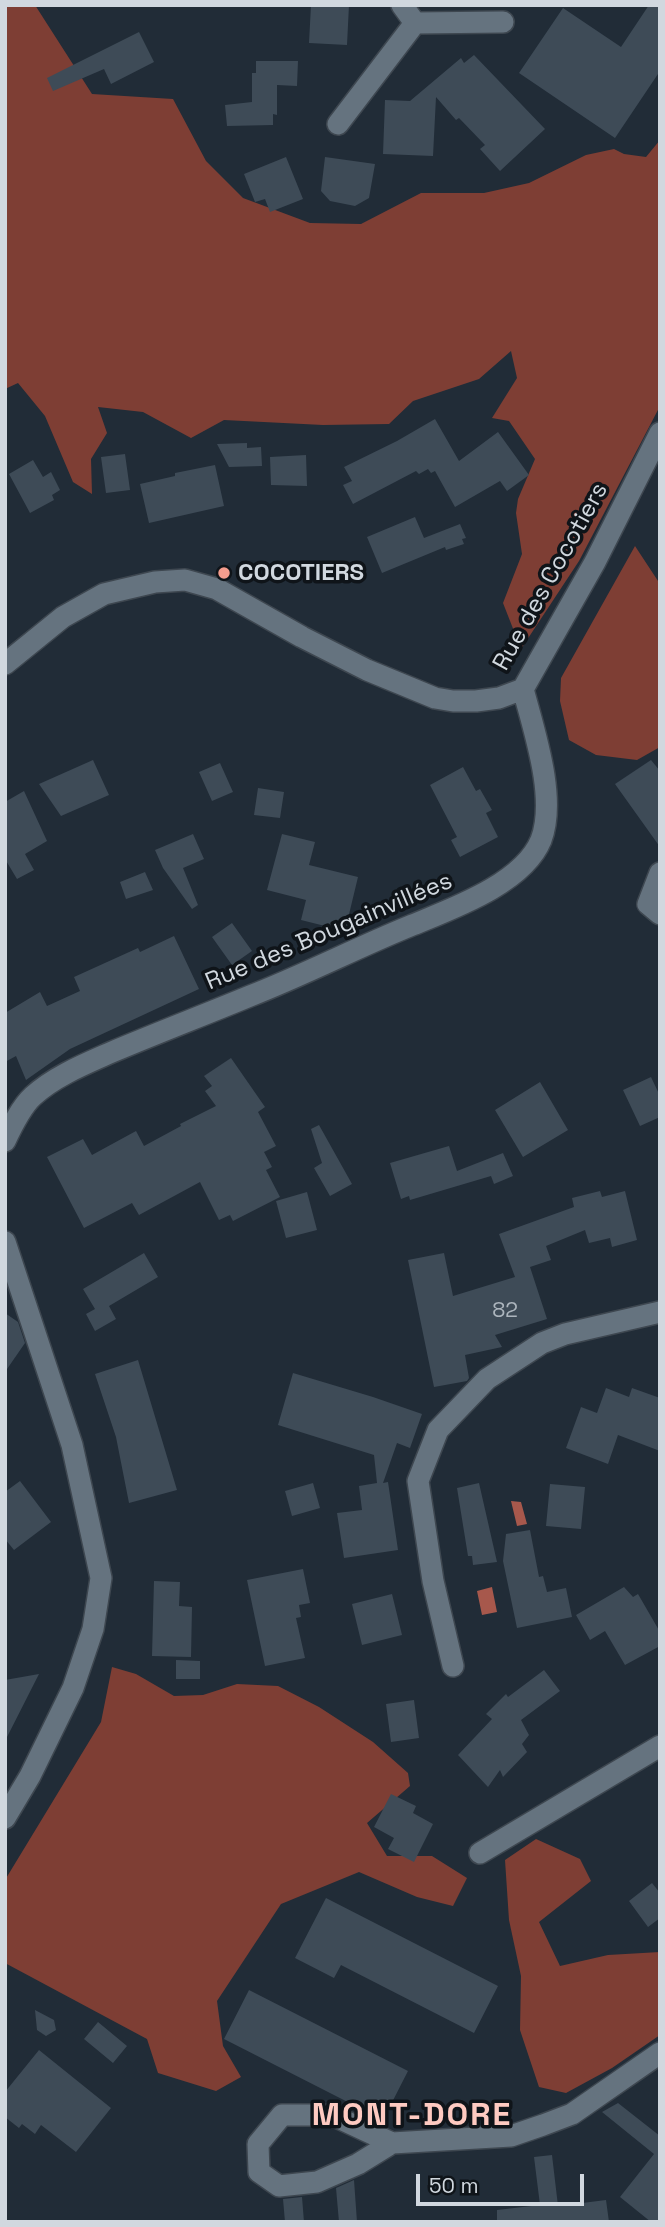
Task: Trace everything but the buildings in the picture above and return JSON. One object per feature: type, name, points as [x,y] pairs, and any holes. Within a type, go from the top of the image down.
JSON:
[{"type":"street","points":[[402,5],[415,23]]},
{"type":"street","points":[[415,23],[503,22]]},
{"type":"street","points":[[338,124],[415,23]]},
{"type":"street","name":"Rue des Cocotiers","points":[[5,664],[63,617],[104,594],[155,582],[185,580],[217,589],[367,670],[435,698],[476,701],[499,698],[523,689],[595,562],[660,433]]},
{"type":"street","name":"Rue des Bougainvillées","points":[[5,1141],[19,1114],[32,1097],[55,1079],[136,1042],[251,996],[473,900],[517,871],[542,838],[545,818],[544,773],[523,689]]},
{"type":"street","points":[[660,873],[648,904],[660,914]]},
{"type":"street","points":[[5,1242],[72,1445],[101,1578],[93,1629],[73,1688],[30,1776],[5,1818]]},
{"type":"street","points":[[453,1666],[432,1581],[418,1481],[438,1430],[487,1379],[542,1343],[565,1334],[660,1312]]},
{"type":"street","points":[[480,1853],[660,1746]]},
{"type":"street","points":[[392,2143],[332,2115],[282,2115],[258,2144],[259,2172],[279,2186],[317,2182],[358,2164],[392,2143],[511,2136],[572,2114],[660,2053]]},
{"type":"shaded area","points":[[5,5],[35,5],[92,94],[173,99],[206,161],[243,198],[310,223],[361,224],[421,193],[484,193],[529,183],[586,155],[614,149],[624,154],[646,157],[660,140],[660,406],[579,561],[521,649],[503,603],[522,554],[516,513],[518,499],[535,459],[509,421],[492,418],[517,378],[511,351],[479,379],[413,401],[389,424],[323,425],[224,420],[191,438],[143,412],[98,407],[107,433],[91,459],[92,494],[73,482],[45,416],[18,383],[5,389]]},
{"type":"shaded area","points":[[635,546],[660,584],[660,747],[637,760],[596,755],[569,740],[560,701],[561,678]]},
{"type":"shaded area","points":[[511,1501],[521,1502],[527,1524],[517,1526]]},
{"type":"shaded area","points":[[492,1587],[497,1612],[482,1615],[477,1591]]},
{"type":"shaded area","points":[[112,1667],[136,1674],[174,1696],[203,1695],[237,1684],[278,1686],[319,1707],[373,1742],[408,1773],[410,1786],[367,1823],[387,1856],[432,1856],[467,1878],[453,1906],[417,1897],[359,1872],[281,1904],[217,2001],[223,2046],[241,2077],[216,2091],[158,2073],[147,2039],[5,1963],[5,1880],[101,1722]]},
{"type":"shaded area","points":[[536,1839],[580,1859],[591,1881],[539,1922],[560,1966],[608,1955],[660,1952],[660,2035],[612,2068],[566,2093],[539,2087],[520,2030],[521,1976],[509,1920],[505,1860]]},
{"type":"place","name":"COCOTIERS","points":[[224,573]]},
{"type":"district","name":"MONT-DORE","points":[[412,2116]]}]
